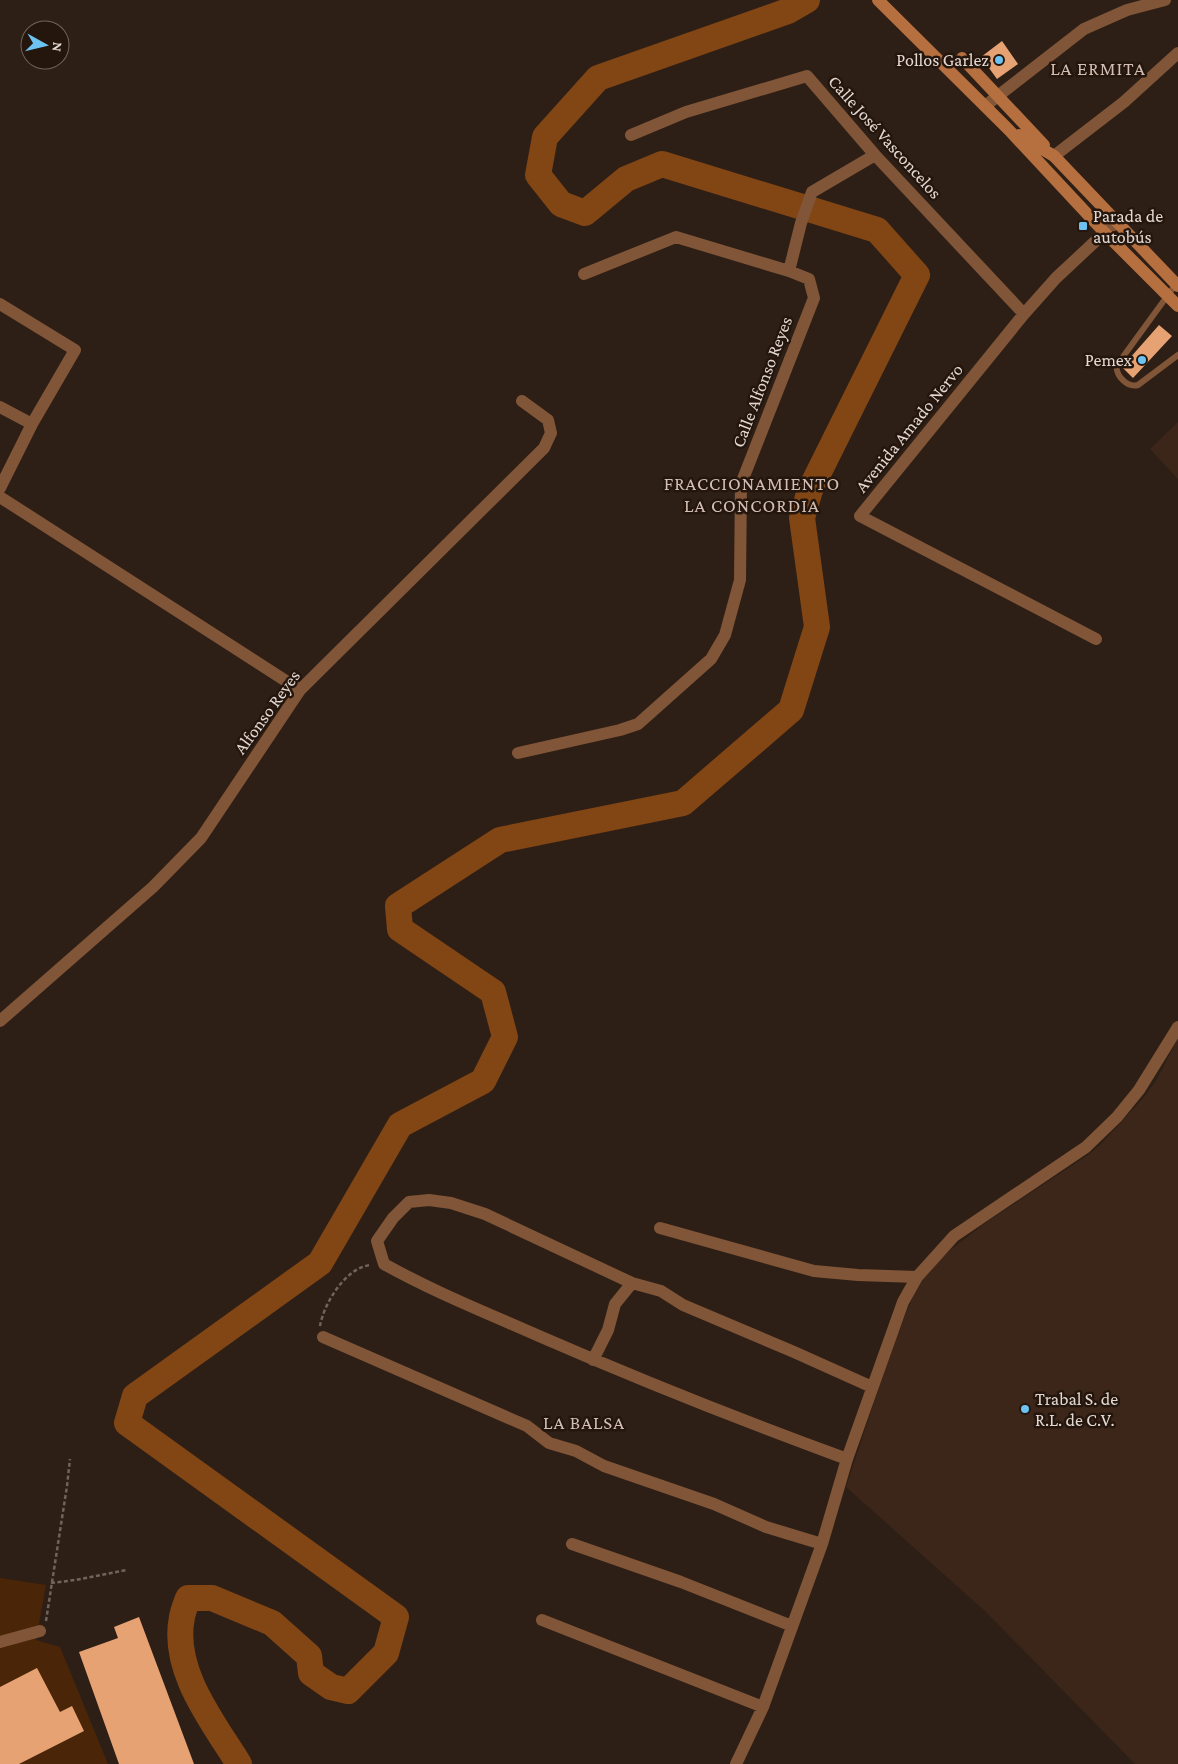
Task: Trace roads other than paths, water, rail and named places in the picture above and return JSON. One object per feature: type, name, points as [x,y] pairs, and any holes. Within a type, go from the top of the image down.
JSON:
[{"type":"main road","points":[[880,2],[1008,129],[1178,306]]},
{"type":"main road","points":[[962,58],[1177,285]]},
{"type":"main road","points":[[1008,129],[1054,156]]},
{"type":"street","points":[[984,106],[1084,29],[1127,10],[1165,0]]},
{"type":"street","points":[[1054,156],[1124,102],[1178,53]]},
{"type":"street","name":"Calle José Vasconcelos","points":[[630,136],[686,112],[807,76],[875,155],[1024,314]]},
{"type":"street","points":[[789,271],[801,224],[812,192],[875,155]]},
{"type":"street","name":"Avenida Amado Nervo","points":[[1096,639],[860,516],[1024,314],[1056,278],[1117,221]]},
{"type":"street","name":"Calle Alfonso Reyes","points":[[518,753],[620,730],[638,724],[710,659],[725,635],[740,580],[741,484],[814,298],[808,279],[789,271],[676,237],[584,274]]},
{"type":"street","points":[[0,304],[75,350],[32,424],[0,488]]},
{"type":"street","name":"Alfonso Reyes","points":[[0,1021],[153,887],[201,838],[300,690],[544,448],[551,433],[548,420],[522,401]]},
{"type":"street","points":[[0,407],[32,424]]},
{"type":"street","points":[[0,497],[300,690]]},
{"type":"street","points":[[736,1764],[763,1707],[822,1544],[847,1459],[872,1387],[903,1302],[916,1277],[954,1236],[1086,1147],[1117,1117],[1139,1090],[1178,1028]]},
{"type":"street","points":[[847,1459],[755,1426],[593,1360],[421,1284],[384,1264],[377,1241],[393,1218],[409,1202],[429,1200],[451,1203],[485,1214],[632,1283],[661,1291],[683,1305],[872,1387]]},
{"type":"street","points":[[660,1228],[814,1271],[916,1277]]},
{"type":"street","points":[[593,1360],[608,1330],[615,1304],[632,1283]]},
{"type":"street","points":[[323,1337],[527,1426],[549,1443],[576,1451],[604,1466],[714,1504],[766,1527],[822,1544]]},
{"type":"street","points":[[572,1544],[681,1582],[792,1626]]},
{"type":"street","points":[[542,1620],[763,1707]]},
{"type":"street","points":[[0,1642],[40,1631]]},
{"type":"lane","points":[[1177,285],[1167,296],[1116,370],[1130,385],[1138,385],[1178,354]]},
{"type":"waterway","points":[[239,1764],[207,1713],[188,1676],[180,1637],[182,1617],[188,1598],[212,1598],[272,1623],[309,1656],[311,1673],[331,1687],[348,1691],[386,1653],[396,1617],[127,1423],[135,1396],[320,1263],[400,1125],[483,1081],[505,1037],[493,992],[400,929],[398,906],[500,840],[683,803],[791,710],[817,627],[802,518],[810,490],[917,275],[877,230],[662,164],[626,179],[585,213],[561,204],[538,175],[545,137],[598,78],[788,11],[807,0]]},
{"type":"place","name":"Pollos Garlez","points":[[999,60]]},
{"type":"place","name":"Parada de autobús","points":[[1083,226]]},
{"type":"place","name":"Pemex","points":[[1142,360]]},
{"type":"place","name":"Trabal S. de R.L. de C.V.","points":[[1025,1409]]},
{"type":"district","name":"LA ERMITA","points":[[1098,68]]},
{"type":"district","name":"FRACCIONAMIENTO LA CONCORDIA","points":[[752,494]]},
{"type":"district","name":"LA BALSA","points":[[584,1422]]}]
